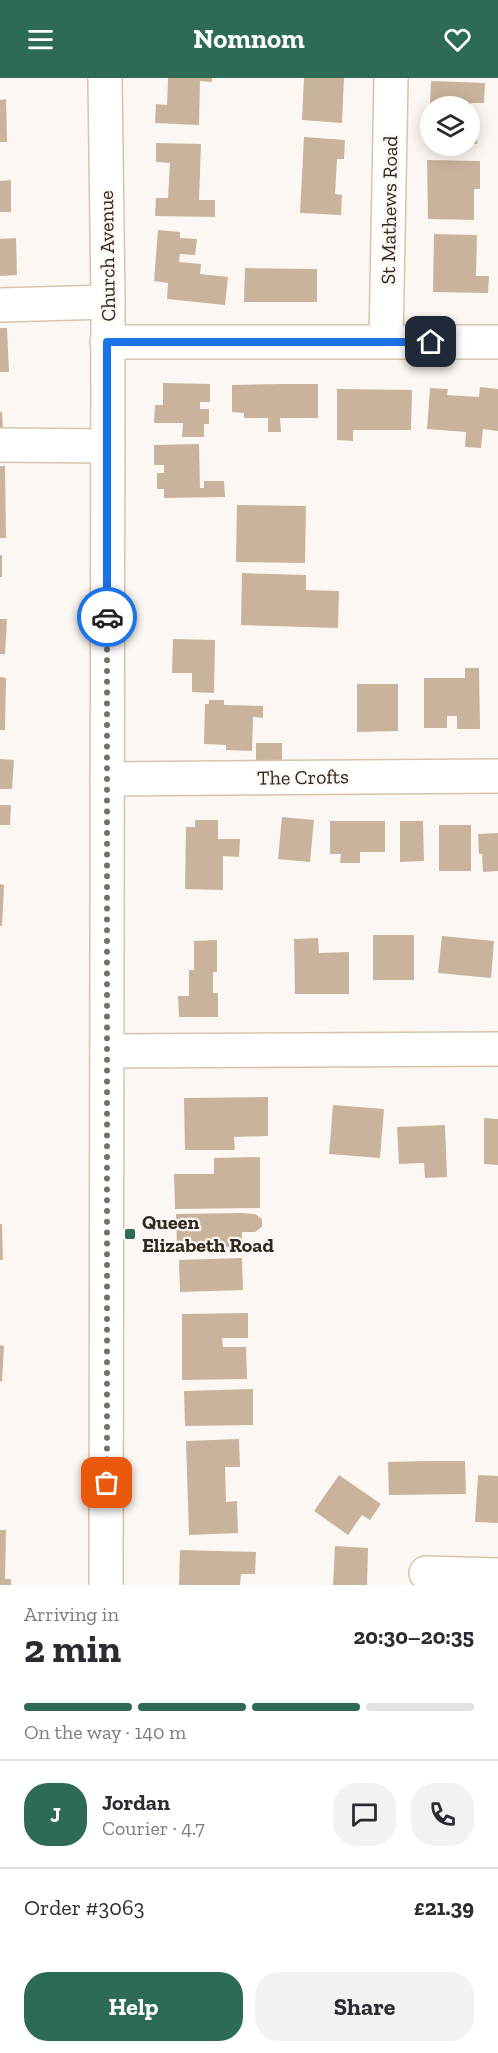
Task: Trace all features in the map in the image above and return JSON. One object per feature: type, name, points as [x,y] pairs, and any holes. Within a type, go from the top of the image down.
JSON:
[{"type":"main road","name":"Church Avenue","points":[[105,78],[108,302],[106,1585]]},
{"type":"main road","name":"St Mathews Road","points":[[386,342],[391,78]]},
{"type":"main road","points":[[0,305],[108,302]]},
{"type":"main road","points":[[107,342],[498,342]]},
{"type":"main road","points":[[0,445],[108,446]]},
{"type":"main road","name":"The Crofts","points":[[107,779],[498,776]]},
{"type":"main road","points":[[107,1052],[498,1049]]},
{"type":"main road","points":[[426,1573],[498,1575]]},
{"type":"building","points":[[168,78],[212,78],[212,82],[200,81],[199,125],[155,123],[156,104],[167,105]]},
{"type":"building","points":[[304,78],[344,78],[342,123],[302,120]]},
{"type":"building","points":[[431,81],[485,83],[484,103],[480,103],[480,96],[430,96]]},
{"type":"building","points":[[6,99],[7,142],[0,142],[0,100]]},
{"type":"building","points":[[304,137],[345,140],[344,159],[337,159],[335,194],[342,195],[341,215],[300,213]]},
{"type":"building","points":[[156,143],[201,144],[199,200],[215,200],[215,217],[155,216],[156,198],[168,198],[170,163],[156,162]]},
{"type":"building","points":[[427,160],[480,161],[480,189],[474,189],[474,220],[428,219]]},
{"type":"building","points":[[11,180],[11,212],[0,212],[0,181]]},
{"type":"building","points":[[158,230],[180,232],[180,238],[197,239],[195,255],[180,254],[179,262],[201,264],[200,274],[228,277],[225,305],[167,299],[168,283],[154,281]]},
{"type":"building","points":[[434,234],[477,235],[476,276],[489,276],[488,293],[433,292]]},
{"type":"building","points":[[16,238],[17,275],[0,276],[0,239]]},
{"type":"building","points":[[245,268],[317,269],[317,302],[244,302]]},
{"type":"building","points":[[0,328],[7,328],[9,372],[0,372]]},
{"type":"building","points":[[163,383],[210,384],[210,402],[200,402],[200,409],[209,409],[209,424],[204,424],[204,437],[182,437],[183,423],[154,423],[155,405],[163,405]]},
{"type":"building","points":[[318,384],[318,418],[280,418],[281,432],[268,432],[268,418],[244,418],[244,413],[232,412],[232,385]]},
{"type":"building","points":[[480,387],[498,389],[498,431],[483,429],[481,448],[465,447],[466,432],[427,429],[430,388],[448,389],[447,395],[479,397]]},
{"type":"building","points":[[337,389],[412,390],[411,430],[353,430],[353,441],[337,440]]},
{"type":"building","points":[[0,412],[2,412],[3,431],[0,431]]},
{"type":"building","points":[[199,444],[200,488],[204,488],[204,481],[224,481],[225,497],[164,498],[164,489],[157,489],[157,473],[164,473],[164,465],[154,465],[154,445]]},
{"type":"building","points":[[0,466],[5,466],[6,538],[0,538]]},
{"type":"building","points":[[237,505],[306,506],[305,563],[236,562]]},
{"type":"building","points":[[0,555],[2,555],[2,577],[0,577]]},
{"type":"building","points":[[242,573],[306,575],[306,590],[339,591],[338,628],[241,625]]},
{"type":"building","points":[[0,619],[7,619],[5,654],[0,654]]},
{"type":"building","points":[[173,639],[215,640],[214,693],[192,692],[192,673],[172,673]]},
{"type":"building","points":[[465,668],[479,668],[480,729],[457,729],[457,716],[447,716],[447,728],[424,728],[424,678],[465,678]]},
{"type":"building","points":[[0,677],[6,678],[5,730],[0,730]]},
{"type":"building","points":[[357,684],[398,684],[398,731],[357,732]]},
{"type":"building","points":[[209,700],[224,700],[224,705],[263,706],[263,718],[253,717],[252,751],[226,750],[226,745],[204,744],[205,704],[209,704]]},
{"type":"building","points":[[256,743],[282,743],[282,764],[256,764]]},
{"type":"building","points":[[0,759],[14,760],[12,789],[0,789]]},
{"type":"building","points":[[0,805],[11,805],[10,825],[0,825]]},
{"type":"building","points":[[282,817],[314,820],[310,862],[278,859]]},
{"type":"building","points":[[195,820],[218,820],[218,839],[240,839],[239,857],[223,856],[223,890],[185,889],[186,827],[195,827]]},
{"type":"building","points":[[330,821],[385,821],[385,852],[360,852],[360,863],[340,863],[341,854],[330,854]]},
{"type":"building","points":[[400,821],[423,821],[424,861],[400,862]]},
{"type":"building","points":[[439,825],[471,825],[471,871],[439,871]]},
{"type":"building","points":[[498,833],[498,871],[483,872],[478,834]]},
{"type":"building","points":[[0,884],[4,885],[2,926],[0,926]]},
{"type":"building","points":[[373,935],[414,935],[414,980],[373,980]]},
{"type":"building","points":[[442,936],[494,941],[491,978],[438,973]]},
{"type":"building","points":[[318,938],[319,953],[349,952],[349,994],[295,994],[294,939]]},
{"type":"building","points":[[217,940],[217,972],[213,972],[213,993],[218,993],[218,1017],[179,1017],[178,996],[189,996],[189,970],[194,970],[194,941]]},
{"type":"building","points":[[268,1097],[268,1136],[234,1137],[235,1150],[185,1150],[184,1098]]},
{"type":"building","points":[[333,1105],[384,1109],[380,1158],[329,1154]]},
{"type":"building","points":[[484,1118],[498,1119],[498,1165],[484,1164]]},
{"type":"building","points":[[445,1125],[447,1177],[425,1178],[424,1163],[399,1164],[397,1127]]},
{"type":"building","points":[[260,1157],[260,1208],[175,1209],[174,1174],[214,1174],[214,1158]]},
{"type":"building","points":[[176,1214],[255,1214],[262,1219],[262,1227],[255,1232],[242,1232],[242,1247],[177,1247]]},
{"type":"building","points":[[0,1224],[2,1224],[3,1260],[0,1260]]},
{"type":"building","points":[[242,1258],[243,1290],[180,1292],[179,1260]]},
{"type":"building","points":[[248,1313],[248,1338],[222,1338],[223,1347],[246,1347],[247,1379],[182,1380],[182,1314]]},
{"type":"building","points":[[0,1345],[4,1346],[2,1382],[0,1381]]},
{"type":"building","points":[[253,1389],[253,1425],[185,1426],[184,1391]]},
{"type":"building","points":[[239,1439],[240,1467],[225,1467],[226,1502],[237,1501],[238,1533],[189,1535],[186,1441]]},
{"type":"building","points":[[465,1461],[466,1494],[389,1495],[388,1462]]},
{"type":"building","points":[[339,1475],[381,1504],[370,1520],[362,1515],[348,1535],[314,1511]]},
{"type":"building","points":[[478,1475],[498,1476],[498,1523],[475,1522]]},
{"type":"building","points":[[0,1530],[6,1530],[5,1579],[11,1579],[11,1585],[0,1585]]},
{"type":"building","points":[[335,1546],[368,1548],[367,1585],[333,1585]]},
{"type":"building","points":[[180,1550],[256,1552],[255,1574],[241,1574],[240,1585],[179,1585]]},
{"type":"way so far","points":[[107,617],[107,1483]]},
{"type":"place","name":"Queen Elizabeth Road","points":[[130,1234]]},
{"type":"route","points":[[107,617],[107,342],[431,342]]}]
